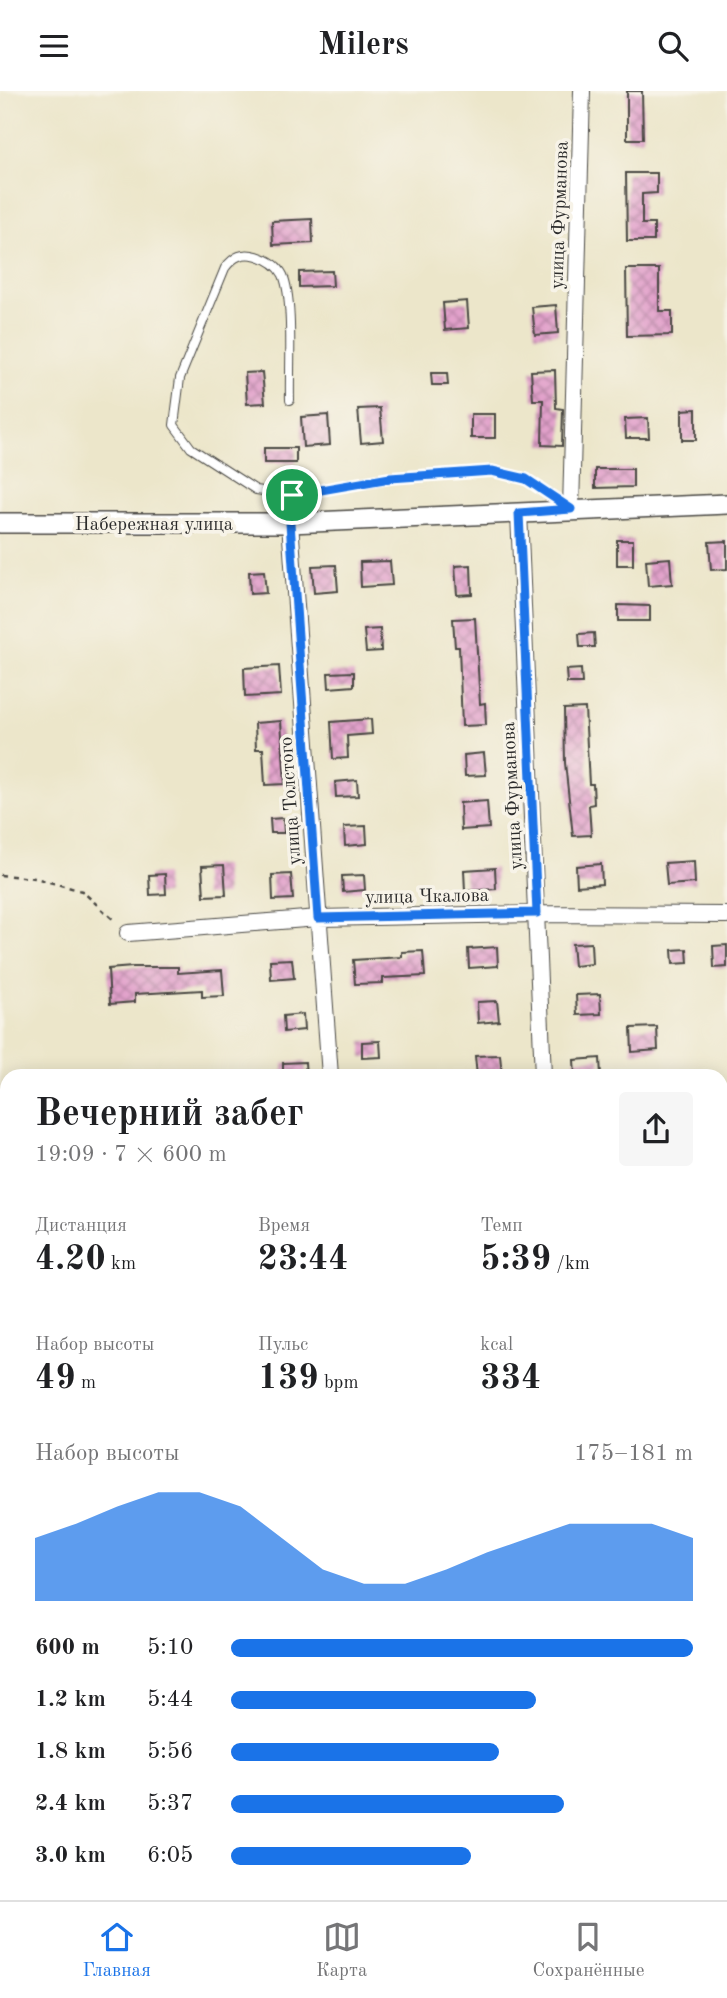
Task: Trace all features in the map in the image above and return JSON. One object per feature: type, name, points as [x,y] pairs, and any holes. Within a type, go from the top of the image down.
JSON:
[{"type":"street","name":"улица Фурманова","points":[[571,509],[582,91]]},
{"type":"street","name":"Набережная улица","points":[[0,523],[290,523],[727,504]]},
{"type":"street","name":"улица Фурманова","points":[[519,513],[543,1069]]},
{"type":"street","name":"улица Толстого","points":[[290,523],[329,1069]]},
{"type":"street","name":"улица Чкалова","points":[[128,933],[318,918],[537,913],[727,915]]},
{"type":"lane","points":[[290,400],[288,297],[282,273],[269,260],[248,254],[233,257],[225,268],[180,378],[174,425],[191,448],[256,490],[292,495],[390,478],[492,471],[526,479],[571,509]]},
{"type":"lane","points":[[290,523],[292,495]]},
{"type":"path","points":[[0,874],[34,878],[82,891],[128,933]]},
{"type":"building","points":[[627,91],[642,91],[643,139],[627,139]]},
{"type":"building","points":[[626,173],[657,173],[657,193],[642,194],[642,224],[654,224],[654,241],[627,241]]},
{"type":"building","points":[[312,219],[313,243],[273,245],[272,221]]},
{"type":"building","points":[[626,269],[659,269],[659,311],[672,311],[672,335],[627,336]]},
{"type":"building","points":[[332,271],[333,286],[299,287],[299,272]]},
{"type":"building","points":[[467,301],[469,328],[445,330],[443,303]]},
{"type":"building","points":[[556,305],[558,333],[535,335],[532,307]]},
{"type":"building","points":[[555,370],[556,408],[563,409],[562,446],[542,445],[543,400],[533,400],[531,371]]},
{"type":"building","points":[[262,372],[265,403],[247,404],[245,373]]},
{"type":"building","points":[[431,373],[447,373],[448,385],[432,385]]},
{"type":"building","points":[[380,408],[383,441],[361,443],[358,409]]},
{"type":"building","points":[[696,409],[696,440],[682,440],[682,410]]},
{"type":"building","points":[[471,414],[495,414],[495,438],[471,438]]},
{"type":"building","points":[[328,415],[330,445],[303,447],[301,417]]},
{"type":"building","points":[[648,418],[649,438],[626,438],[625,419]]},
{"type":"building","points":[[264,448],[296,448],[296,463],[264,463]]},
{"type":"building","points":[[595,469],[633,469],[633,487],[595,488]]},
{"type":"building","points":[[617,540],[633,540],[633,565],[617,565]]},
{"type":"building","points":[[727,541],[727,569],[711,570],[709,542]]},
{"type":"building","points":[[670,558],[672,584],[648,586],[646,560]]},
{"type":"building","points":[[390,561],[392,585],[361,587],[360,562]]},
{"type":"building","points":[[336,565],[338,591],[314,593],[312,566]]},
{"type":"building","points":[[471,565],[472,594],[457,595],[455,566]]},
{"type":"building","points":[[264,571],[266,593],[250,594],[249,572]]},
{"type":"building","points":[[618,605],[650,606],[650,621],[618,621]]},
{"type":"building","points":[[475,618],[480,704],[485,703],[486,725],[462,726],[459,647],[455,647],[453,619]]},
{"type":"building","points":[[380,629],[381,651],[366,652],[364,630]]},
{"type":"building","points":[[594,633],[595,647],[580,647],[579,634]]},
{"type":"building","points":[[279,666],[281,695],[245,697],[244,668]]},
{"type":"building","points":[[581,669],[582,683],[567,683],[566,670]]},
{"type":"building","points":[[354,672],[354,686],[329,688],[328,673]]},
{"type":"building","points":[[585,708],[589,784],[593,784],[594,804],[589,805],[591,835],[573,836],[565,763],[564,709]]},
{"type":"building","points":[[371,719],[372,734],[347,736],[348,758],[333,759],[331,722]]},
{"type":"building","points":[[281,721],[285,784],[265,785],[263,749],[256,749],[255,723]]},
{"type":"building","points":[[484,753],[486,775],[465,776],[464,755]]},
{"type":"building","points":[[357,780],[358,796],[336,797],[335,782]]},
{"type":"building","points":[[487,801],[489,828],[461,830],[460,803]]},
{"type":"building","points":[[283,818],[284,833],[271,833],[270,819]]},
{"type":"building","points":[[366,826],[367,844],[345,846],[344,827]]},
{"type":"building","points":[[694,861],[695,883],[667,885],[665,863]]},
{"type":"building","points":[[601,864],[602,884],[577,886],[576,866]]},
{"type":"building","points":[[224,865],[226,895],[204,896],[202,866]]},
{"type":"building","points":[[495,868],[496,889],[465,891],[464,870]]},
{"type":"building","points":[[165,874],[166,894],[150,895],[149,875]]},
{"type":"building","points":[[291,874],[293,899],[273,900],[272,875]]},
{"type":"building","points":[[364,875],[365,890],[343,892],[342,876]]},
{"type":"building","points":[[591,943],[592,964],[574,966],[572,944]]},
{"type":"building","points":[[727,945],[727,967],[714,968],[713,946]]},
{"type":"building","points":[[497,947],[498,966],[469,968],[468,949]]},
{"type":"building","points":[[687,949],[688,963],[673,964],[672,950]]},
{"type":"building","points":[[423,951],[425,976],[383,978],[383,983],[355,984],[353,960],[402,957],[402,952]]},
{"type":"building","points":[[292,959],[294,978],[271,980],[270,960]]},
{"type":"building","points":[[178,967],[178,973],[222,970],[224,996],[202,997],[202,990],[135,994],[135,1002],[110,1004],[108,969]]},
{"type":"building","points":[[600,994],[601,1014],[577,1015],[576,995]]},
{"type":"building","points":[[497,1001],[499,1021],[478,1023],[477,1002]]},
{"type":"building","points":[[303,1014],[304,1030],[284,1032],[283,1016]]},
{"type":"building","points":[[657,1027],[658,1050],[632,1052],[631,1028]]},
{"type":"building","points":[[380,1041],[381,1057],[362,1058],[362,1042]]},
{"type":"building","points":[[500,1055],[501,1069],[476,1069],[475,1056]]},
{"type":"building","points":[[600,1058],[601,1069],[575,1069],[574,1060]]},
{"type":"building","points":[[305,1062],[306,1069],[283,1069],[283,1063]]},
{"type":"route","points":[[492,471],[526,479],[571,509],[519,513],[537,913],[318,918],[290,523],[292,495],[390,478],[492,471]]}]
